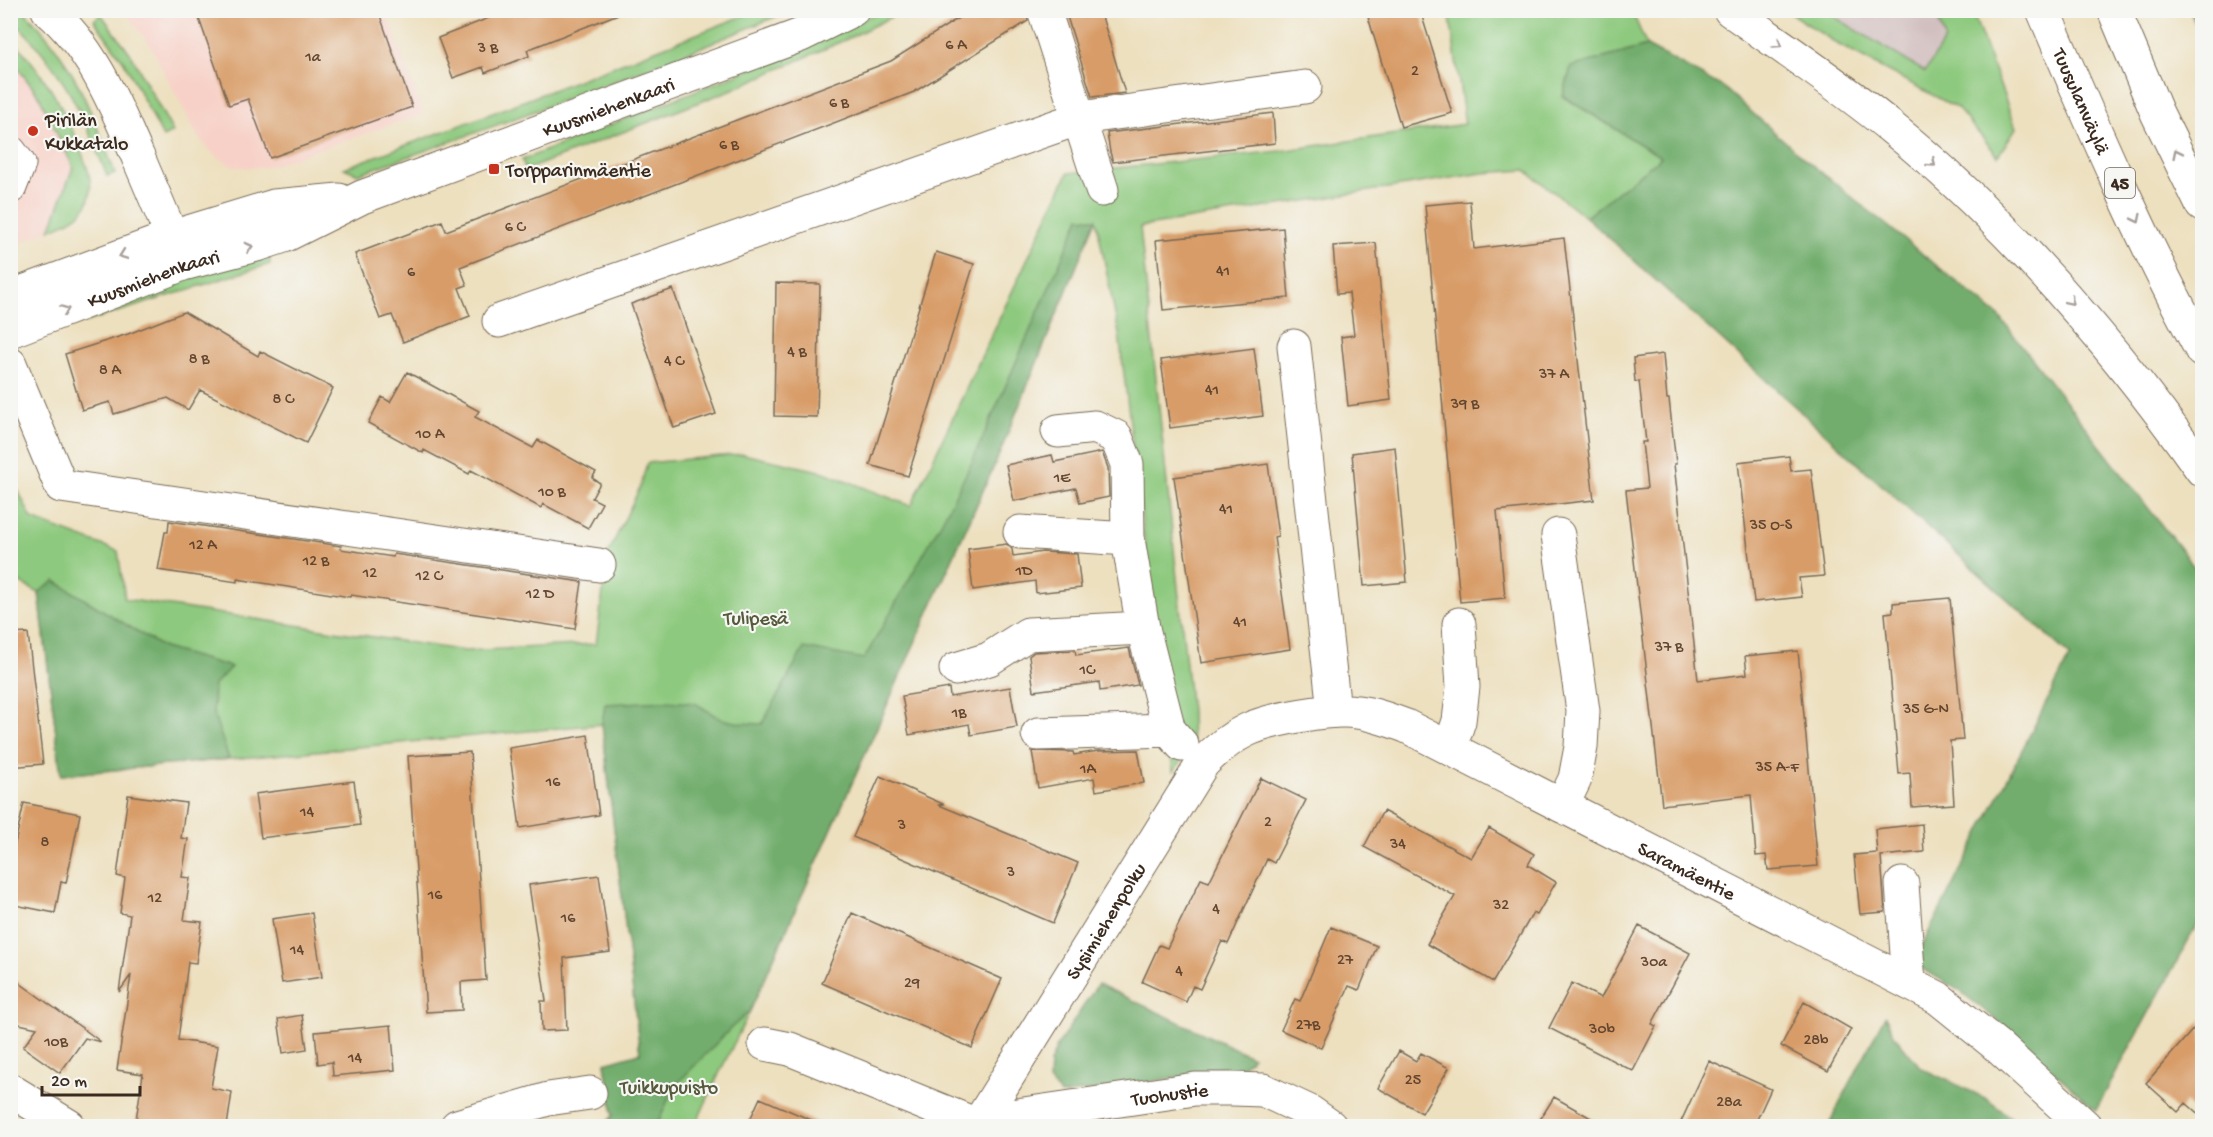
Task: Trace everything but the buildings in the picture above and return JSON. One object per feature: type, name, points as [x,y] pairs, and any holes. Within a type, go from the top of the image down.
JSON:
[{"type":"main road","name":"Kuusmiehenkaari","points":[[10,297],[177,250],[260,244],[284,236],[362,197],[801,35],[852,10]]},
{"type":"main road","points":[[1044,10],[1102,190]]},
{"type":"main road","points":[[1730,10],[1893,128],[2019,245],[2112,351],[2202,470]]},
{"type":"main road","name":"Tuusulanväylä","points":[[2043,10],[2098,139],[2202,351]]},
{"type":"main road","points":[[2114,10],[2157,113],[2202,205]]},
{"type":"main road","points":[[54,12],[92,61],[117,108],[177,250]]},
{"type":"main road","points":[[499,321],[1080,118],[1305,87]]},
{"type":"main road","points":[[10,152],[19,164],[10,187]]},
{"type":"main road","name":"Kuusmiehenkaari","points":[[10,331],[177,250]]},
{"type":"main road","points":[[1294,346],[1334,711]]},
{"type":"main road","points":[[10,364],[61,486],[599,565]]},
{"type":"main road","points":[[1058,431],[1095,427],[1116,437],[1127,464],[1128,539],[1143,628],[1168,730],[1203,763]]},
{"type":"main road","points":[[1020,532],[1128,539]]},
{"type":"main road","points":[[1558,535],[1583,711],[1581,747],[1575,779],[1562,806]]},
{"type":"main road","points":[[1450,748],[1458,721],[1463,687],[1459,624]]},
{"type":"main road","points":[[956,669],[989,659],[1028,634],[1143,628]]},
{"type":"main road","name":"Saramäentie","points":[[1248,729],[1296,717],[1334,711],[1355,711],[1406,726],[1938,998],[1995,1044],[2085,1126]]},
{"type":"main road","name":"Sysimiehenpolku","points":[[977,1126],[1203,763],[1221,745],[1248,729]]},
{"type":"main road","points":[[1038,734],[1168,730]]},
{"type":"main road","points":[[1902,884],[1909,983]]},
{"type":"main road","points":[[765,1044],[790,1049],[977,1126]]},
{"type":"main road","name":"Tuohustie","points":[[977,1126],[1011,1116],[1195,1089],[1233,1089],[1263,1090],[1310,1112],[1330,1126]]},
{"type":"main road","points":[[10,1090],[69,1126]]},
{"type":"main road","points":[[456,1126],[548,1099],[590,1093]]},
{"type":"shaded area","points":[[124,11],[386,11],[423,114],[274,165],[260,168],[234,167],[213,154],[198,137],[150,45]]},
{"type":"shaded area","points":[[1825,11],[1935,11],[1945,39],[1925,72]]},
{"type":"shaded area","name":"Pirilän Kukkatalo","points":[[10,59],[39,96],[73,167],[50,230],[11,246]]},
{"type":"green space","points":[[10,11],[24,11],[56,47],[89,107],[115,173],[107,176],[89,131],[69,91],[29,36],[11,18]]},
{"type":"green space","points":[[756,11],[789,11],[629,76],[412,155],[358,174],[344,168],[485,116]]},
{"type":"green space","points":[[881,11],[903,11],[847,39],[733,89],[526,170],[522,160],[765,63]]},
{"type":"green space","name":"Tulipesä","points":[[1449,11],[1621,11],[1634,16],[1647,46],[1571,67],[1563,97],[1661,157],[1586,217],[1525,170],[1483,173],[1140,227],[1191,711],[1192,748],[1173,772],[1119,334],[1096,219],[998,457],[750,1011],[695,1126],[603,1126],[613,1116],[605,1063],[640,1053],[602,724],[61,775],[39,593],[11,578],[10,474],[32,519],[118,551],[125,599],[465,651],[596,644],[608,554],[641,485],[647,463],[743,454],[824,472],[911,506],[1068,173],[1280,151],[1465,124]]},
{"type":"green space","points":[[1787,11],[1825,11],[1925,72],[1945,39],[1935,11],[1972,11],[2016,128],[1998,156],[1957,108],[1839,45]]},
{"type":"green space","points":[[2190,11],[2202,11],[2202,39]]},
{"type":"green space","points":[[101,14],[130,53],[173,132],[163,137],[124,62],[94,20]]},
{"type":"green space","points":[[10,37],[32,62],[58,102],[73,131],[89,174],[90,197],[84,209],[71,220],[50,230],[73,167],[39,96],[11,59]]},
{"type":"green space","points":[[1647,46],[1723,87],[1805,159],[1999,316],[2202,577],[2202,915],[2096,1110],[2003,1025],[1960,991],[1913,963],[2070,656],[1586,217],[1661,157],[1563,96],[1571,67]]},
{"type":"green space","name":"Tuikkupuisto","points":[[1080,217],[1096,219],[998,457],[750,1011],[673,1088],[657,1126],[603,1126],[613,1116],[605,1063],[640,1053],[602,724],[605,704],[665,701],[695,703],[721,719],[762,724],[804,648],[864,659],[942,521],[972,462]]},
{"type":"green space","points":[[269,250],[270,264],[19,343],[130,295]]},
{"type":"green space","points":[[55,581],[164,648],[231,667],[214,685],[213,712],[229,759],[61,775],[39,592]]},
{"type":"green space","points":[[1098,984],[1253,1057],[1240,1068],[1061,1095],[1049,1081],[1050,1063],[1057,1046]]},
{"type":"green space","points":[[1885,1016],[1895,1036],[1921,1068],[1985,1098],[2022,1126],[1828,1126]]},
{"type":"place","name":"Pirilän Kukkatalo","points":[[33,131]]},
{"type":"place","name":"Torpparinmäentie","points":[[494,169]]}]
